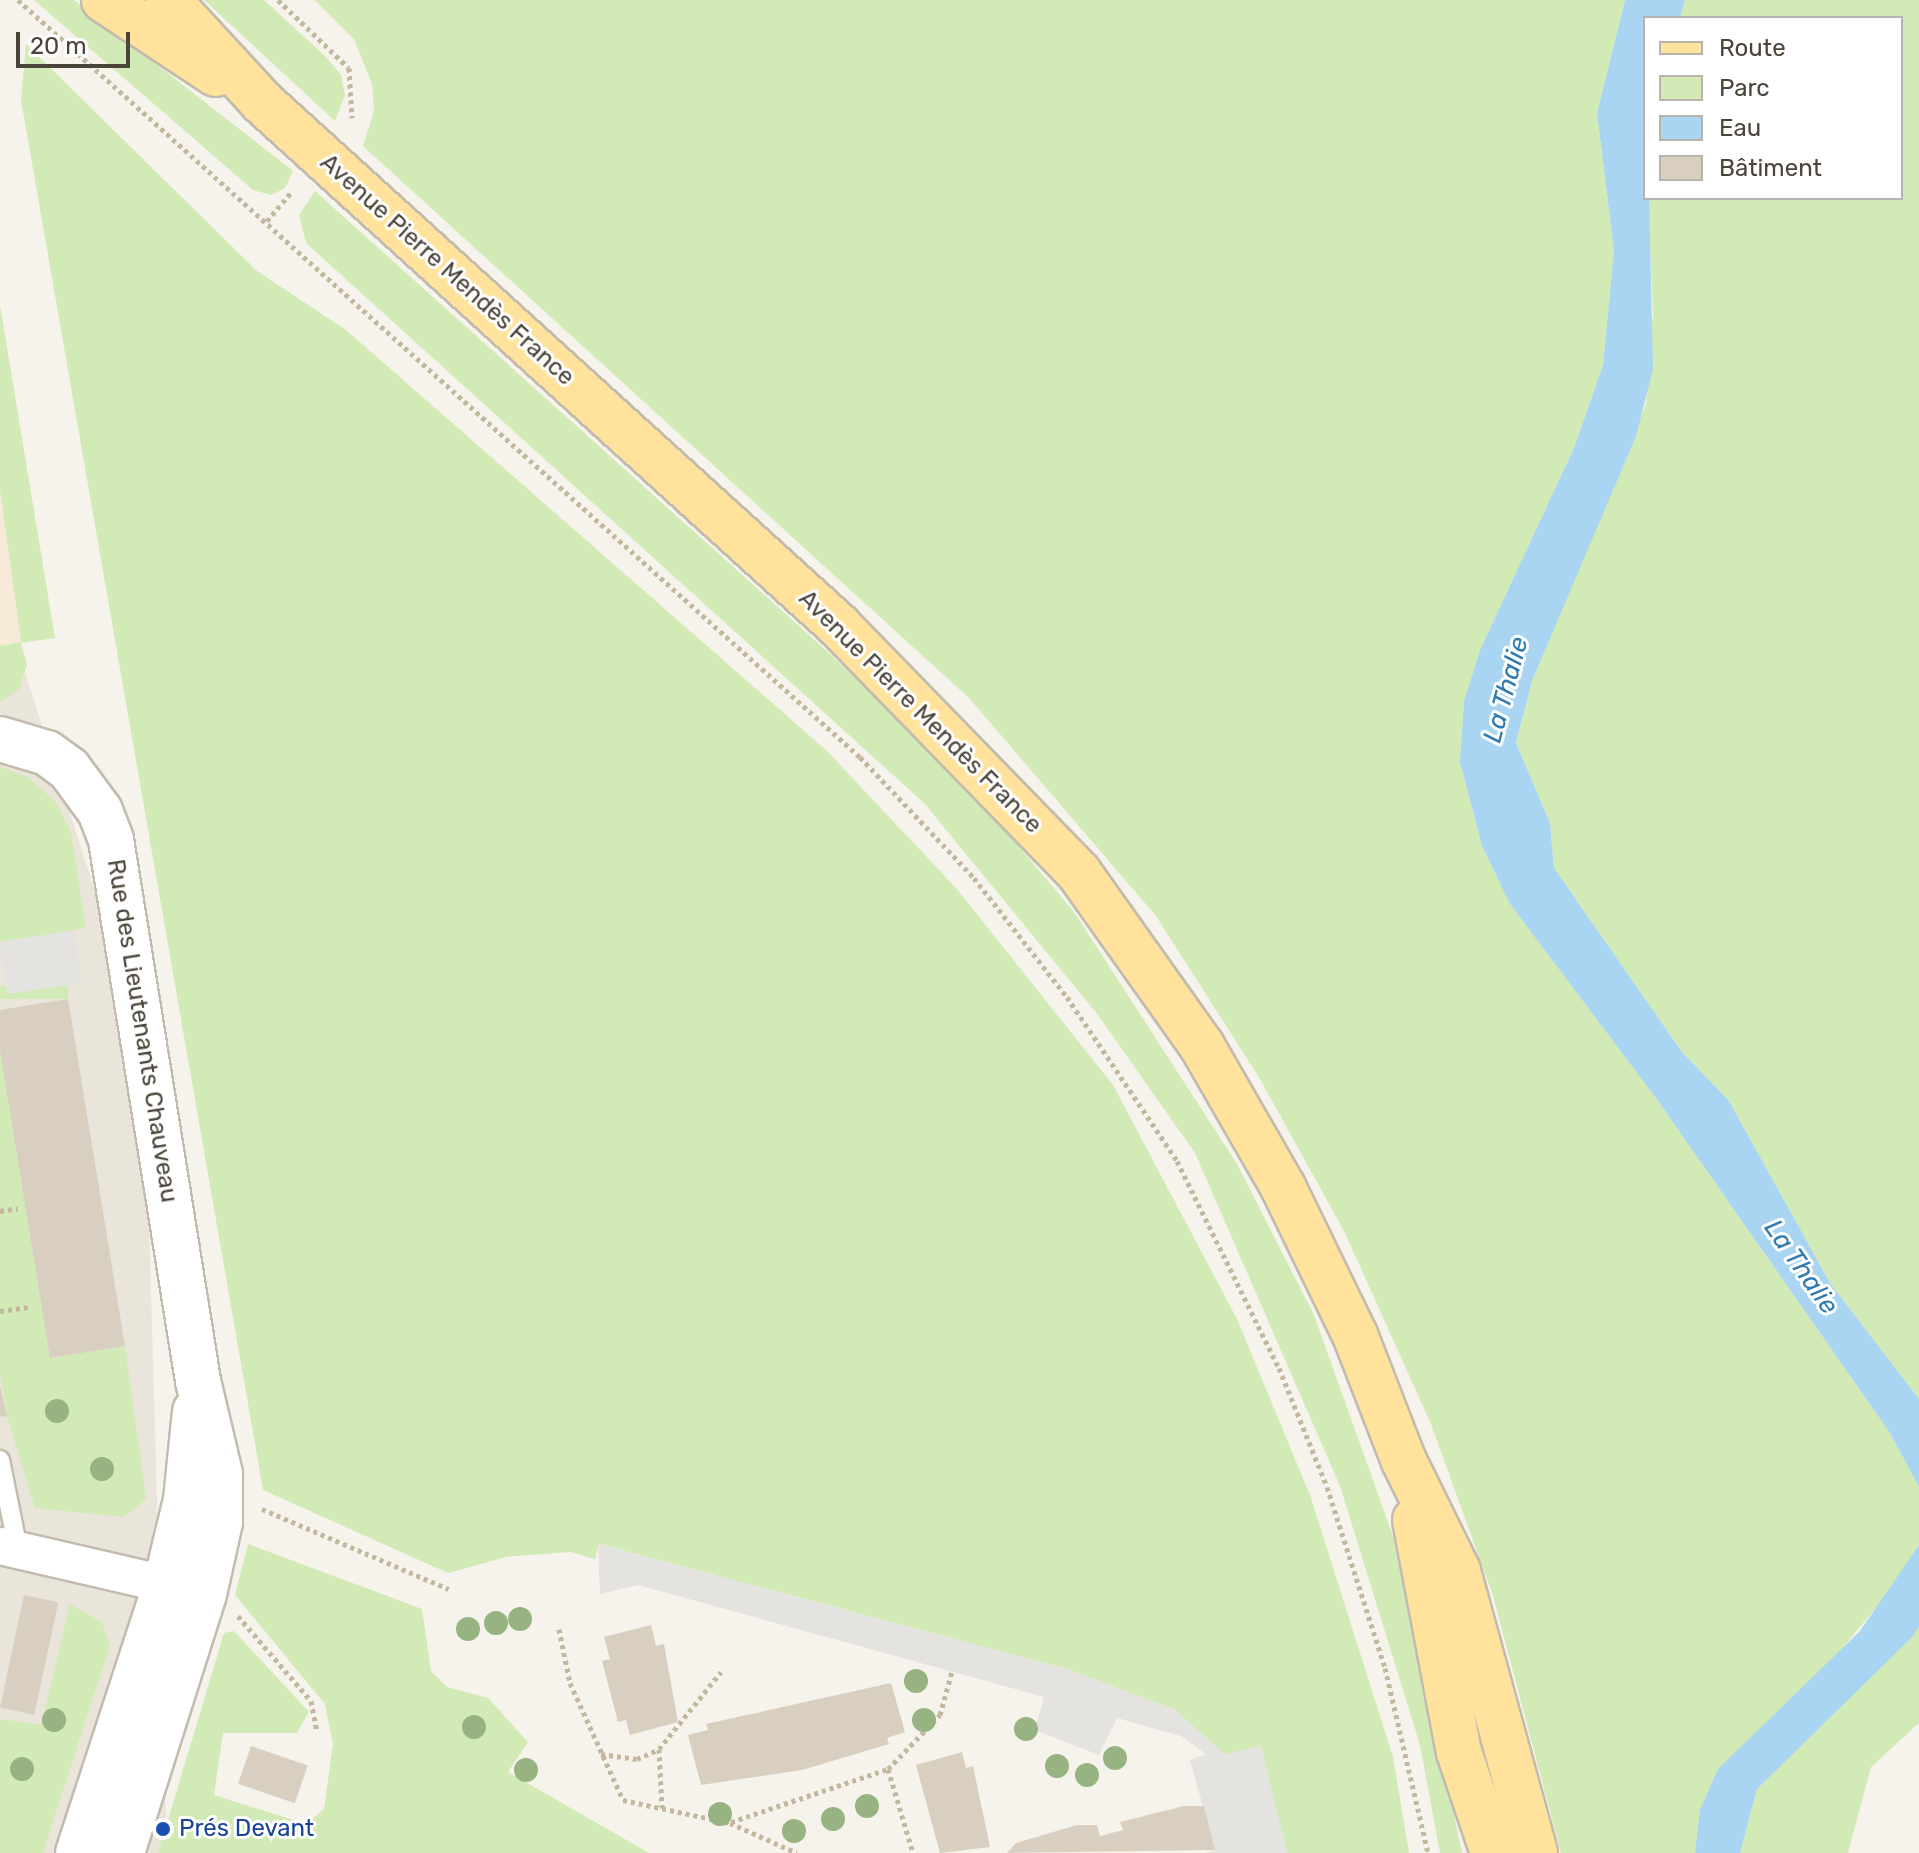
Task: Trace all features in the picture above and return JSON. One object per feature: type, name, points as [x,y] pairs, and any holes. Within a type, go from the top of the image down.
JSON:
[{"type":"main road","name":"Avenue Pierre Mendès France","points":[[104,0],[262,102]]},
{"type":"main road","name":"Avenue Pierre Mendès France","points":[[168,0],[262,102],[839,626],[1079,873],[1202,1046],[1283,1187],[1355,1335],[1403,1459],[1458,1571],[1535,1853]]},
{"type":"main road","name":"Avenue Pierre Mendès France","points":[[1403,1459],[1459,1752],[1493,1853]]},
{"type":"street","name":"Rue des Lieutenants Chauveau","points":[[0,739],[47,753],[69,769],[100,811],[111,840],[198,1381],[215,1439],[221,1503],[78,1853]]},
{"type":"street","name":"Rue des Lieutenants Chauveau","points":[[122,1853],[185,1589],[186,1500],[198,1381]]},
{"type":"street","points":[[9,1548],[185,1589]]},
{"type":"lane","points":[[0,1460],[9,1548]]},
{"type":"path","points":[[18,0],[267,221],[891,788],[974,878],[1134,1089],[1229,1261],[1327,1487],[1385,1668],[1428,1853]]},
{"type":"path","points":[[278,0],[349,68],[352,118]]},
{"type":"path","points":[[267,221],[292,191]]},
{"type":"path","points":[[0,1211],[18,1208]]},
{"type":"path","points":[[0,1311],[28,1307]]},
{"type":"path","points":[[221,1503],[257,1507],[449,1589]]},
{"type":"path","points":[[185,1589],[231,1609],[273,1653],[311,1701],[317,1732]]},
{"type":"path","points":[[559,1629],[570,1683],[623,1800],[730,1823],[797,1853]]},
{"type":"path","points":[[730,1823],[888,1769],[940,1715],[952,1671]]},
{"type":"path","points":[[600,1753],[637,1759],[659,1749],[721,1672]]},
{"type":"path","points":[[659,1749],[662,1808]]},
{"type":"path","points":[[888,1769],[913,1853]]},
{"type":"shaded area","points":[[0,490],[21,643],[0,646]]},
{"type":"shaded area","points":[[0,594],[144,1045],[167,1853],[0,1853]]},
{"type":"shaded area","points":[[74,931],[81,983],[7,994],[0,941]]},
{"type":"shaded area","points":[[598,1544],[1070,1670],[1175,1710],[1225,1754],[1261,1746],[1287,1853],[1206,1853],[1215,1850],[1190,1760],[1206,1754],[1181,1736],[1117,1718],[1099,1755],[1035,1730],[1044,1697],[638,1585],[600,1594]]},
{"type":"green space","points":[[34,0],[74,0],[293,171],[285,188],[271,195],[253,190]]},
{"type":"green space","points":[[204,0],[264,0],[325,56],[341,75],[345,95],[335,121]]},
{"type":"green space","points":[[315,0],[1625,0],[1597,113],[1614,251],[1603,365],[1574,448],[1480,650],[1464,701],[1460,762],[1482,846],[1510,904],[1658,1101],[1890,1433],[1919,1487],[1919,1545],[1903,1575],[1810,1687],[1718,1769],[1700,1809],[1695,1853],[1561,1853],[1493,1596],[1431,1424],[1345,1233],[1260,1079],[1156,916],[969,698],[363,146],[374,111],[372,84],[354,39]]},
{"type":"green space","points":[[1685,0],[1919,0],[1919,1399],[1830,1283],[1729,1101],[1682,1052],[1554,868],[1550,823],[1516,743],[1532,681],[1646,404],[1653,312],[1648,200],[1903,200],[1903,16],[1681,16]]},
{"type":"green space","points":[[26,44],[257,271],[346,330],[827,751],[956,888],[1113,1085],[1237,1319],[1310,1495],[1393,1757],[1409,1853],[1287,1853],[1260,1746],[1225,1755],[1175,1710],[1070,1670],[599,1544],[595,1559],[570,1552],[506,1557],[448,1573],[263,1490],[21,100]]},
{"type":"green space","points":[[315,191],[828,652],[972,791],[1074,912],[1237,1164],[1314,1315],[1403,1564],[1462,1853],[1440,1853],[1420,1745],[1340,1486],[1195,1153],[1098,1015],[924,803],[306,243],[299,215]]},
{"type":"green space","points":[[0,305],[55,638],[21,643],[27,665],[19,689],[0,702],[0,646],[21,642],[0,490]]},
{"type":"green space","points":[[0,767],[28,777],[56,802],[71,832],[86,928],[0,943]]},
{"type":"green space","points":[[0,986],[68,986],[68,999],[0,999]]},
{"type":"green space","points":[[0,1051],[50,1358],[125,1346],[146,1499],[123,1517],[35,1508],[7,1416],[0,1374]]},
{"type":"green space","points":[[248,1544],[422,1609],[431,1671],[447,1687],[488,1698],[528,1742],[508,1772],[649,1853],[158,1853],[224,1633],[234,1631],[309,1712],[297,1733],[223,1733],[214,1795],[306,1824],[324,1809],[333,1744],[325,1704],[235,1595]]},
{"type":"green space","points":[[70,1604],[102,1622],[110,1645],[43,1853],[0,1853],[0,1719],[41,1725]]},
{"type":"green space","points":[[1919,1627],[1919,1723],[1871,1767],[1848,1853],[1740,1853],[1757,1789]]},
{"type":"water","name":"La Thalie","points":[[1625,0],[1685,0],[1681,16],[1643,16],[1643,200],[1649,200],[1653,369],[1636,436],[1532,681],[1516,743],[1550,823],[1554,868],[1682,1052],[1729,1101],[1830,1283],[1919,1399],[1919,1487],[1890,1433],[1658,1101],[1510,904],[1482,846],[1460,762],[1464,701],[1480,650],[1574,448],[1603,365],[1614,251],[1597,113]]},
{"type":"water","points":[[1919,1545],[1919,1627],[1912,1637],[1757,1789],[1740,1853],[1695,1853],[1700,1809],[1718,1769],[1860,1631]]},
{"type":"building","points":[[68,999],[125,1346],[50,1358],[0,1051],[0,1010]]},
{"type":"building","points":[[0,1385],[7,1416],[0,1417]]},
{"type":"building","points":[[24,1595],[58,1602],[34,1715],[0,1707]]},
{"type":"building","points":[[651,1625],[656,1646],[664,1644],[678,1722],[630,1735],[626,1720],[618,1722],[602,1661],[610,1659],[604,1637]]},
{"type":"building","points":[[891,1683],[905,1732],[887,1738],[889,1744],[802,1770],[701,1785],[688,1735],[708,1730],[706,1724]]},
{"type":"building","points":[[251,1746],[308,1766],[295,1803],[238,1784]]},
{"type":"building","points":[[962,1752],[966,1768],[973,1766],[990,1847],[940,1853],[916,1765]]},
{"type":"building","points":[[1184,1806],[1204,1806],[1215,1850],[1007,1853],[1016,1843],[1077,1825],[1097,1825],[1100,1836],[1123,1830],[1120,1822]]},
{"type":"place","name":"Prés Devant","points":[[163,1829]]}]
